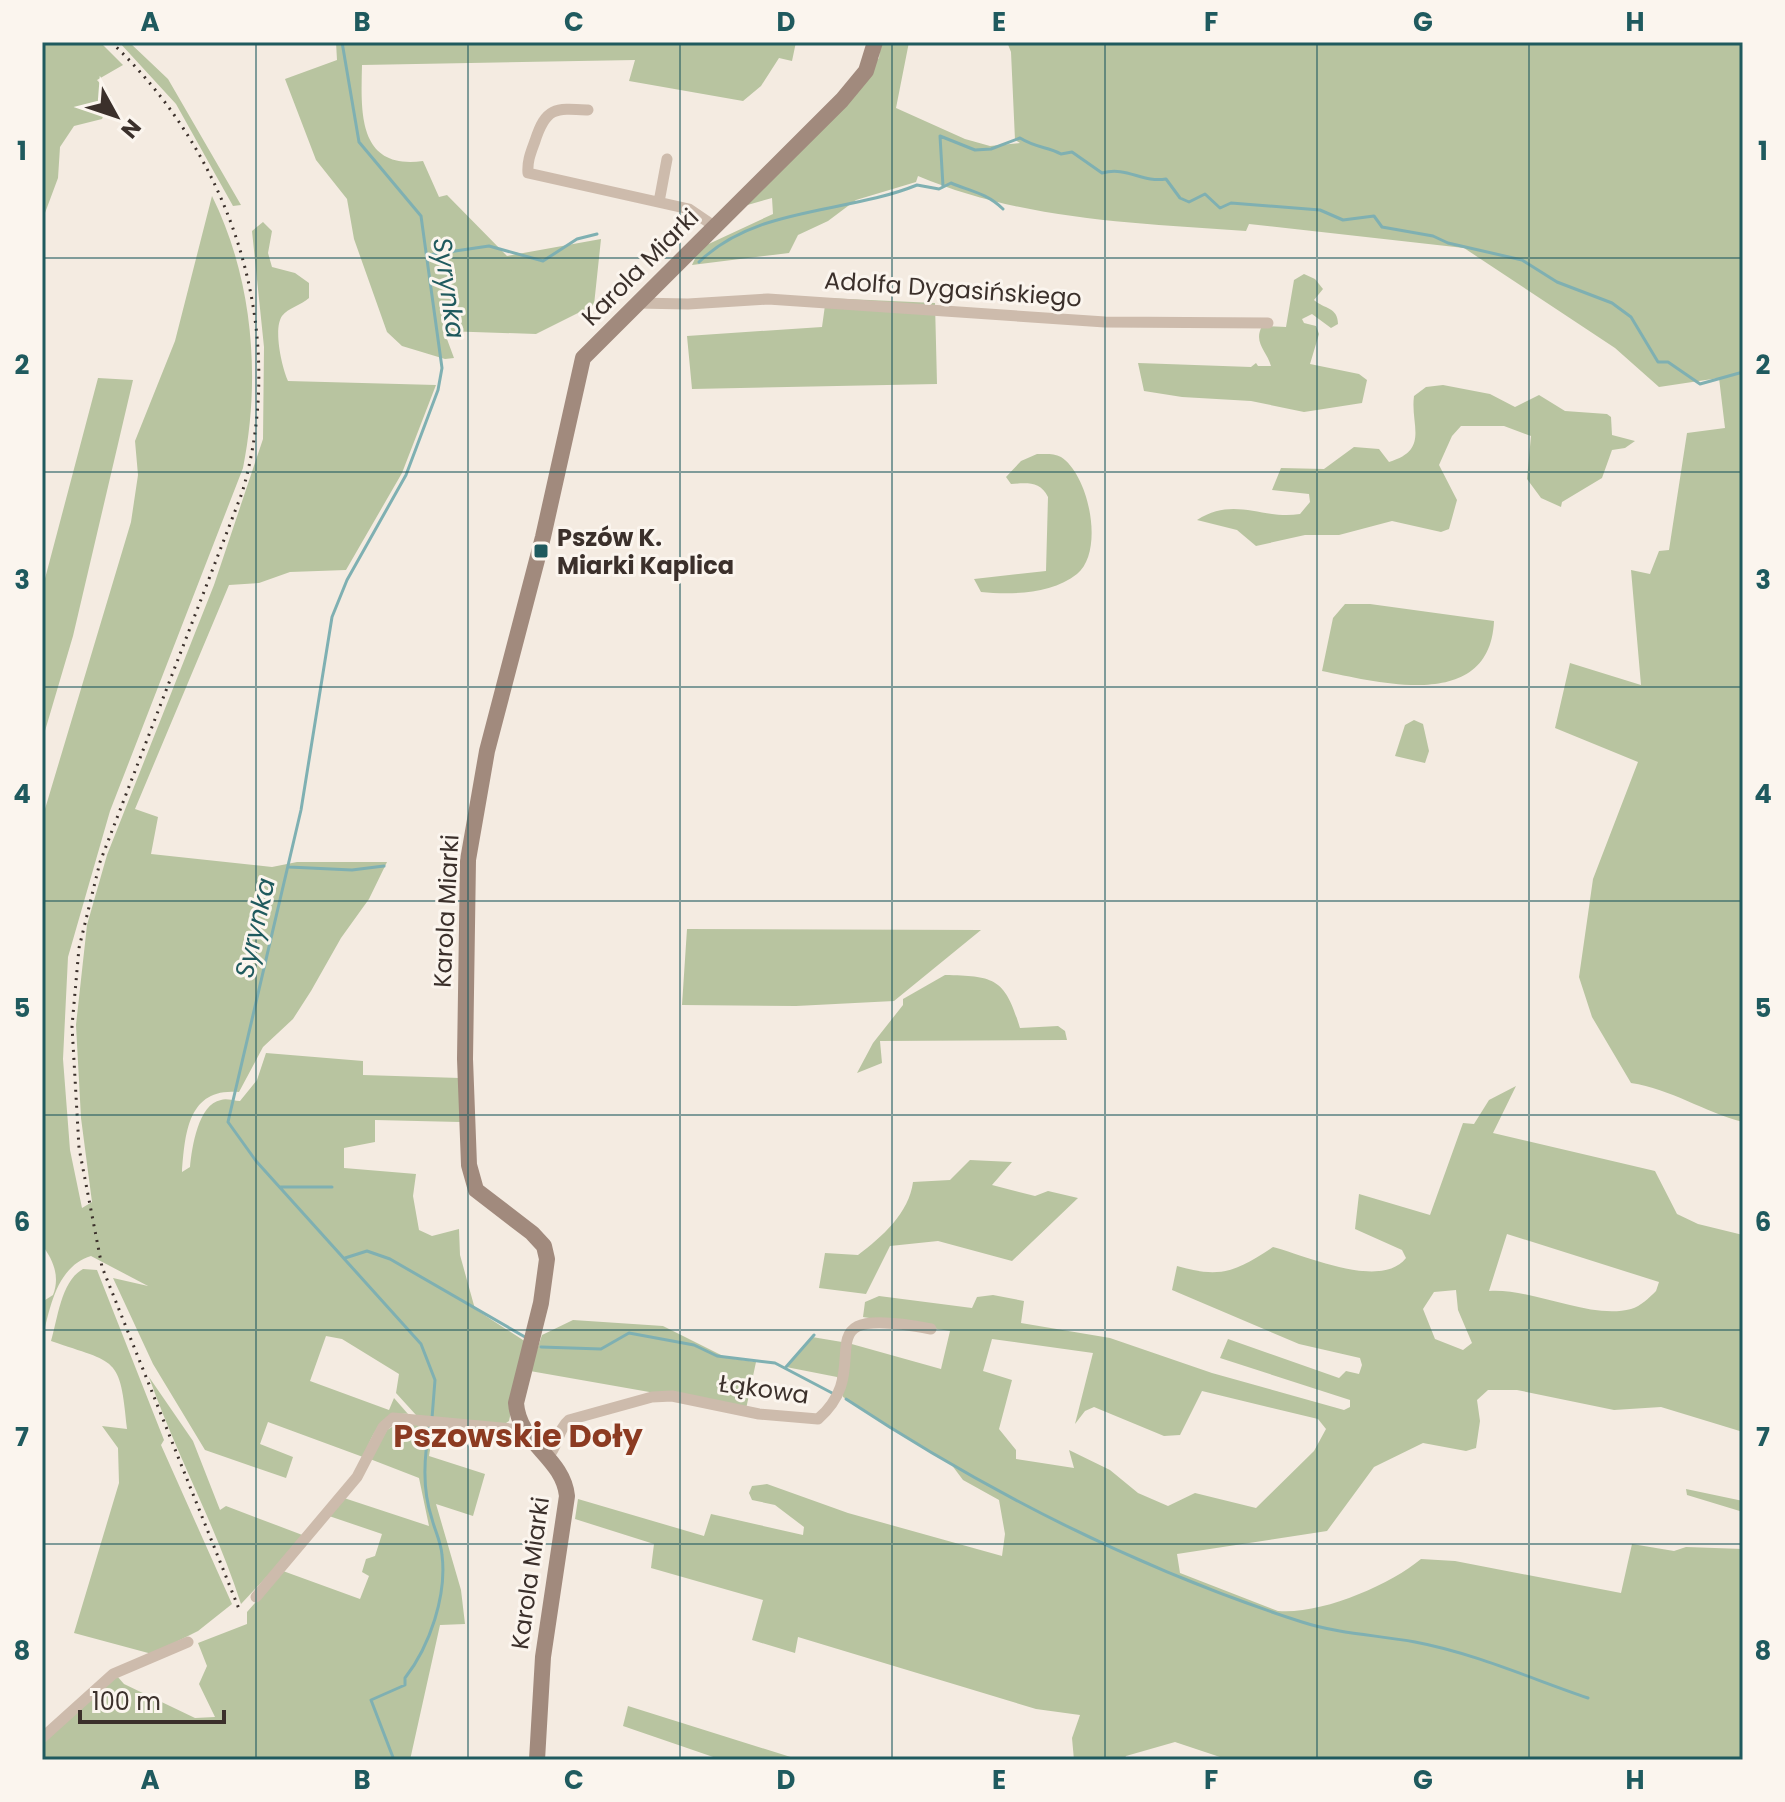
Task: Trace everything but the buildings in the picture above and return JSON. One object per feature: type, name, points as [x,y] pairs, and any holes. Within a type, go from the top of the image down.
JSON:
[{"type":"street","name":"Karola Miarki","points":[[537,1760],[543,1657],[567,1496],[562,1474],[522,1430],[516,1403],[541,1303],[547,1259],[544,1246],[532,1233],[476,1190],[469,1165],[465,1059],[468,860],[487,751],[543,537],[583,358],[842,100],[866,71],[875,42]]},
{"type":"street","points":[[588,110],[553,110],[544,116],[527,164],[528,173],[689,209],[714,226]]},
{"type":"street","points":[[659,202],[667,159]]},
{"type":"street","name":"Adolfa Dygasińskiego","points":[[635,303],[768,299],[1105,322],[1268,323]]},
{"type":"street","name":"Łąkowa","points":[[547,1458],[557,1448],[566,1422],[652,1397],[672,1396],[759,1414],[818,1419],[841,1388],[845,1338],[853,1327],[870,1320],[931,1329]]},
{"type":"street","points":[[256,1597],[357,1477],[387,1422],[399,1417],[522,1430]]},
{"type":"street","points":[[42,1738],[113,1674],[188,1642]]},
{"type":"green space","points":[[42,42],[100,42],[123,65],[97,80],[111,96],[102,119],[74,126],[60,147],[58,178],[42,221]]},
{"type":"green space","points":[[119,42],[129,42],[168,79],[241,205],[233,206],[176,104]]},
{"type":"green space","points":[[336,42],[384,45],[410,42],[796,42],[792,61],[779,58],[761,86],[743,101],[629,81],[635,60],[362,65],[363,118],[374,147],[385,156],[401,161],[423,161],[439,197],[447,195],[507,256],[601,239],[594,305],[536,334],[444,331],[454,358],[445,359],[402,346],[387,332],[354,239],[347,199],[316,160],[285,79],[337,60]]},
{"type":"green space","points":[[881,42],[909,42],[896,108],[965,139],[990,146],[1020,143],[1015,140],[1011,52],[1007,42],[1743,42],[1743,1122],[1660,1090],[1631,1083],[1592,1017],[1579,977],[1593,879],[1638,762],[1555,728],[1570,663],[1641,685],[1631,570],[1650,574],[1659,551],[1669,550],[1687,433],[1725,428],[1719,378],[1659,387],[1615,348],[1464,248],[1249,224],[1246,231],[1079,217],[997,202],[918,176],[916,182],[856,200],[828,221],[798,235],[789,253],[692,265],[700,248],[773,214],[772,198],[744,206],[879,58]]},
{"type":"green space","points":[[212,196],[237,261],[245,295],[252,364],[249,434],[243,468],[110,811],[68,957],[63,1059],[70,1150],[82,1208],[92,1202],[81,1118],[76,1025],[87,925],[107,855],[214,585],[263,439],[264,347],[252,231],[263,222],[272,231],[268,253],[272,267],[295,273],[309,283],[309,298],[285,313],[279,322],[279,348],[288,381],[436,385],[402,473],[346,570],[290,572],[259,583],[229,585],[135,809],[158,817],[151,854],[272,867],[297,862],[387,862],[369,899],[341,938],[293,1019],[263,1047],[239,1092],[222,1092],[199,1105],[188,1128],[182,1172],[190,1167],[198,1128],[207,1109],[223,1099],[240,1101],[257,1080],[266,1053],[363,1061],[363,1075],[460,1078],[460,1122],[375,1120],[375,1142],[344,1148],[344,1168],[416,1174],[413,1196],[419,1230],[432,1236],[459,1229],[460,1255],[475,1309],[526,1342],[509,1421],[500,1427],[416,1415],[396,1393],[399,1374],[342,1339],[326,1336],[310,1381],[389,1410],[394,1398],[408,1414],[398,1414],[384,1421],[374,1433],[363,1457],[268,1422],[260,1444],[293,1457],[286,1478],[205,1450],[153,1364],[113,1278],[148,1286],[91,1256],[79,1261],[56,1290],[42,1340],[42,1302],[53,1295],[56,1275],[42,1245],[42,819],[131,522],[138,475],[135,441],[175,341]]},
{"type":"green space","points":[[1304,274],[1315,279],[1323,289],[1314,300],[1336,314],[1338,324],[1331,328],[1312,314],[1302,319],[1304,323],[1316,326],[1319,334],[1310,364],[1359,374],[1367,380],[1362,403],[1304,412],[1251,401],[1182,397],[1144,391],[1138,363],[1251,367],[1256,363],[1258,366],[1271,366],[1260,342],[1262,326],[1286,327],[1294,280]]},
{"type":"green space","points":[[826,298],[935,303],[937,384],[692,389],[687,336],[822,327]]},
{"type":"green space","points":[[98,378],[133,380],[73,636],[42,741],[42,590]]},
{"type":"green space","points":[[1443,385],[1490,394],[1515,407],[1539,395],[1565,411],[1607,414],[1611,417],[1612,435],[1635,441],[1625,448],[1612,450],[1602,478],[1562,502],[1561,507],[1541,498],[1527,479],[1531,436],[1504,426],[1461,426],[1452,436],[1439,465],[1457,500],[1449,529],[1441,532],[1392,521],[1339,535],[1305,535],[1256,546],[1237,530],[1197,520],[1211,513],[1236,509],[1300,514],[1310,502],[1309,494],[1272,490],[1281,468],[1324,469],[1354,447],[1379,449],[1389,462],[1402,457],[1414,443],[1414,396],[1426,387]]},
{"type":"green space","points":[[1037,454],[1061,457],[1079,480],[1086,496],[1092,532],[1086,563],[1077,574],[1056,586],[1018,593],[981,592],[974,579],[1046,571],[1048,497],[1037,486],[1011,484],[1006,477],[1021,461]]},
{"type":"green space","points":[[1345,604],[1370,604],[1494,621],[1488,650],[1474,669],[1453,680],[1429,685],[1373,681],[1322,671],[1333,618]]},
{"type":"green space","points":[[1414,720],[1423,724],[1429,751],[1425,763],[1395,756],[1405,725]]},
{"type":"green space","points":[[687,929],[981,930],[894,1001],[796,1006],[682,1005]]},
{"type":"green space","points":[[945,975],[987,979],[1003,990],[1020,1028],[1058,1026],[1065,1031],[1067,1040],[880,1041],[882,1063],[857,1073],[873,1043],[903,1005],[903,999]]},
{"type":"green space","points":[[1516,1086],[1493,1133],[1655,1171],[1677,1214],[1698,1224],[1743,1235],[1743,1432],[1661,1407],[1614,1410],[1517,1390],[1488,1390],[1477,1400],[1480,1421],[1476,1448],[1466,1451],[1423,1443],[1374,1467],[1327,1531],[1177,1554],[1180,1573],[1278,1611],[1295,1611],[1354,1596],[1391,1579],[1421,1559],[1455,1561],[1621,1593],[1632,1544],[1674,1551],[1686,1547],[1743,1549],[1743,1760],[1229,1760],[1175,1742],[1126,1756],[1124,1760],[1074,1760],[1072,1738],[1080,1715],[1036,1709],[798,1637],[795,1653],[752,1640],[763,1600],[651,1568],[654,1544],[575,1519],[578,1499],[704,1536],[711,1514],[803,1535],[804,1527],[775,1505],[752,1500],[749,1493],[752,1486],[767,1484],[848,1513],[1002,1556],[1005,1534],[999,1500],[963,1480],[951,1464],[843,1397],[837,1377],[786,1367],[812,1337],[848,1343],[941,1369],[950,1331],[863,1317],[865,1302],[879,1296],[972,1308],[977,1297],[993,1295],[1024,1301],[1021,1323],[1110,1338],[1212,1373],[1344,1410],[1350,1407],[1350,1400],[1220,1358],[1228,1339],[1339,1378],[1346,1371],[1359,1374],[1362,1365],[1360,1358],[1299,1344],[1172,1290],[1177,1266],[1206,1272],[1228,1270],[1249,1262],[1273,1247],[1343,1268],[1379,1271],[1395,1267],[1406,1258],[1402,1250],[1355,1229],[1359,1194],[1430,1215],[1463,1123],[1474,1124],[1489,1100]],"holes":[[[1507,1234],[1659,1282],[1656,1291],[1635,1308],[1615,1311],[1506,1291],[1489,1291]],[[1456,1290],[1458,1310],[1472,1343],[1463,1350],[1435,1339],[1423,1309],[1434,1292]],[[992,1339],[1093,1353],[1075,1424],[1085,1411],[1094,1407],[1164,1436],[1180,1435],[1202,1391],[1318,1419],[1326,1429],[1314,1451],[1256,1508],[1195,1493],[1168,1506],[1138,1493],[1110,1470],[1069,1450],[1074,1468],[1016,1459],[1016,1450],[999,1429],[1012,1380],[983,1371]]]},
{"type":"green space","points":[[970,1160],[1012,1162],[992,1185],[1035,1196],[1048,1191],[1078,1198],[1012,1261],[938,1241],[890,1246],[866,1294],[819,1288],[825,1253],[858,1255],[885,1232],[900,1214],[913,1182],[950,1180]]},
{"type":"green space","points":[[83,1269],[97,1270],[164,1440],[161,1445],[232,1604],[198,1631],[152,1654],[74,1633],[119,1483],[118,1448],[102,1426],[127,1429],[121,1387],[111,1366],[90,1354],[51,1341],[65,1291]]},
{"type":"green space","points":[[573,1320],[663,1326],[727,1358],[756,1362],[746,1409],[530,1371],[542,1335]]},
{"type":"green space","points":[[149,1377],[193,1441],[220,1510],[226,1506],[305,1536],[241,1604],[220,1546]]},
{"type":"green space","points":[[400,1422],[434,1426],[429,1456],[485,1474],[473,1516],[436,1504],[461,1590],[465,1624],[440,1625],[410,1760],[42,1760],[42,1743],[117,1676],[124,1684],[195,1718],[215,1717],[199,1684],[207,1666],[198,1643],[247,1624],[247,1612],[283,1571],[360,1599],[369,1576],[362,1572],[366,1559],[375,1556],[382,1534],[329,1516],[344,1498],[429,1526],[419,1478],[370,1459],[387,1430]]},
{"type":"green space","points":[[1686,1489],[1743,1501],[1743,1512],[1687,1495]]},
{"type":"green space","points":[[628,1706],[797,1759],[722,1760],[623,1726]]},
{"type":"waterway","name":"Syrynka","points":[[342,42],[359,142],[421,216],[442,368],[438,390],[406,475],[347,580],[332,617],[301,810],[228,1122],[256,1161],[421,1344],[435,1380],[432,1418]]},
{"type":"waterway","points":[[943,186],[940,136],[975,150],[991,149],[1020,138],[1061,154],[1072,152],[1102,173],[1111,171],[1149,179],[1166,179],[1180,198],[1189,202],[1205,194],[1220,208],[1231,203],[1320,210],[1343,220],[1374,216],[1382,227],[1433,236],[1448,243],[1522,260],[1557,282],[1612,303],[1631,317],[1658,362],[1668,362],[1700,384],[1743,372]]},
{"type":"waterway","points":[[699,262],[747,230],[917,185],[939,189],[951,183],[985,196],[1003,209]]},
{"type":"waterway","points":[[428,255],[489,246],[543,261],[577,239],[597,234]]},
{"type":"waterway","points":[[289,867],[352,870],[384,866]]},
{"type":"waterway","points":[[280,1187],[332,1187]]},
{"type":"waterway","points":[[345,1258],[367,1251],[390,1259],[525,1337]]},
{"type":"waterway","points":[[541,1347],[601,1349],[629,1333],[694,1345],[717,1356],[775,1363],[834,1394]]},
{"type":"waterway","points":[[786,1367],[814,1335]]},
{"type":"waterway","points":[[846,1399],[1010,1497],[1066,1526],[1183,1578],[1302,1622],[1437,1647],[1588,1698]]},
{"type":"waterway","name":"Syrynka","points":[[394,1760],[371,1700],[405,1685],[405,1678],[429,1636],[439,1603],[442,1555],[425,1484],[430,1426]]},
{"type":"railway","points":[[111,42],[153,87],[189,138],[218,192],[240,250],[254,309],[259,370],[255,432],[242,493],[100,862],[79,948],[72,1026],[79,1148],[102,1267],[239,1609]]},
{"type":"place","name":"Pszów K. Miarki Kaplica","points":[[541,551]]},
{"type":"district","name":"Pszowskie Doły","points":[[518,1435]]}]
